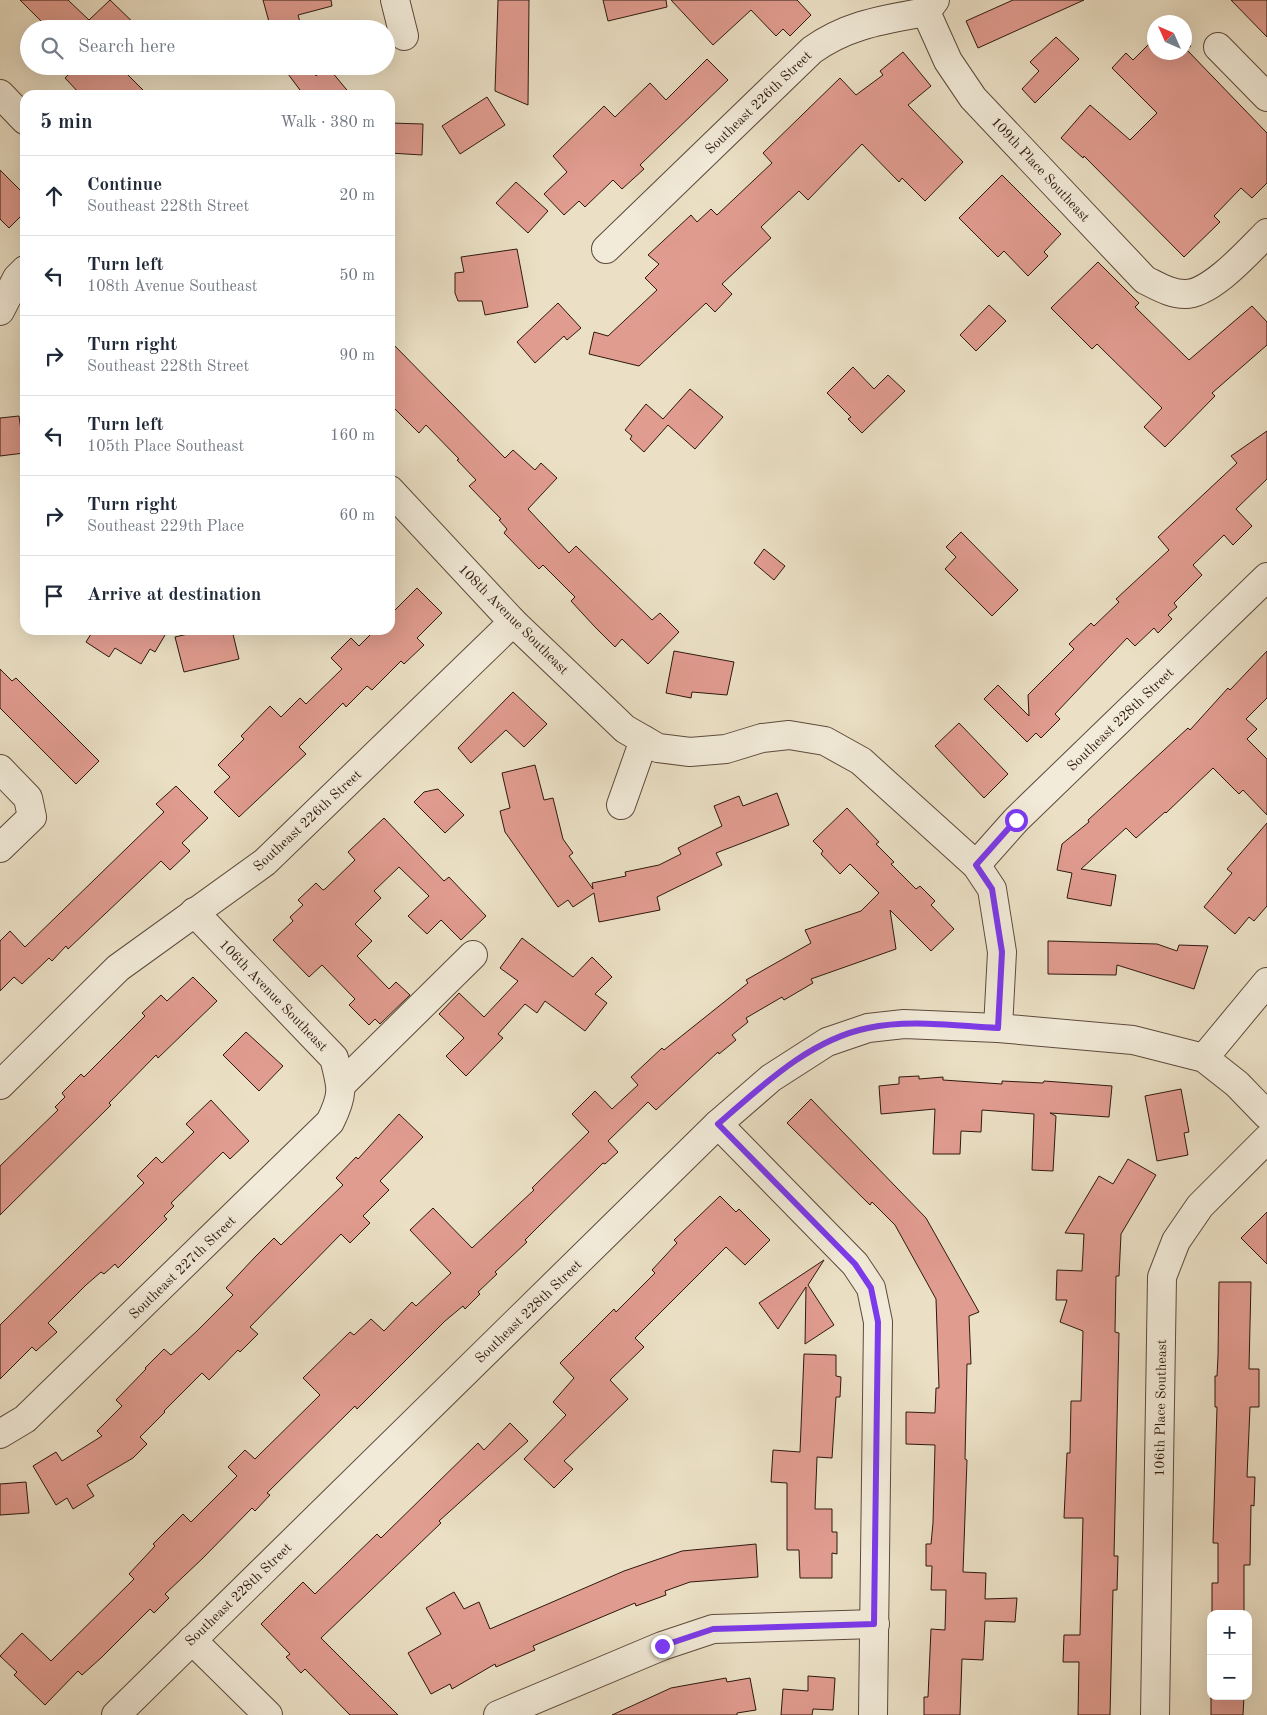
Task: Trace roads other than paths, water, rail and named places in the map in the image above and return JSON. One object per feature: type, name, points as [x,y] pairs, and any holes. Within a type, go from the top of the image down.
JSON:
[{"type":"street","points":[[395,0],[404,36]]},
{"type":"street","name":"Southeast 226th Street","points":[[606,249],[812,50],[832,35],[860,25],[930,6]]},
{"type":"street","name":"109th Place Southeast","points":[[930,6],[948,62],[973,98],[1145,280],[1166,291],[1186,294],[1205,287],[1225,273],[1267,233]]},
{"type":"street","points":[[1218,47],[1267,97]]},
{"type":"street","points":[[0,94],[20,115]]},
{"type":"street","points":[[0,311],[20,276]]},
{"type":"street","name":"108th Avenue Southeast","points":[[395,495],[513,622],[625,730],[658,748],[690,752],[726,749],[762,738],[789,735],[825,741],[861,761],[976,865],[992,889],[1002,952],[998,1028]]},
{"type":"street","name":"Southeast 228th Street","points":[[976,865],[1016,820],[1267,577]]},
{"type":"street","name":"Southeast 226th Street","points":[[0,1084],[118,968],[266,862],[513,622]]},
{"type":"street","points":[[621,805],[644,740]]},
{"type":"street","points":[[0,769],[28,798],[32,817],[0,848]]},
{"type":"street","name":"106th Avenue Southeast","points":[[194,912],[334,1058],[341,1085]]},
{"type":"street","points":[[341,1085],[473,955]]},
{"type":"street","points":[[1204,1058],[1267,982]]},
{"type":"street","name":"Southeast 228th Street","points":[[116,1715],[718,1124],[771,1078],[827,1042],[868,1028],[904,1024],[998,1028]]},
{"type":"street","points":[[998,1028],[1133,1040],[1204,1058],[1236,1084],[1267,1115]]},
{"type":"street","name":"Southeast 227th Street","points":[[0,1434],[26,1419],[330,1122],[340,1102],[341,1085]]},
{"type":"street","points":[[718,1124],[855,1264],[871,1288],[878,1322],[873,1715]]},
{"type":"street","name":"106th Place Southeast","points":[[1155,1715],[1162,1277],[1176,1241],[1200,1206],[1267,1139]]},
{"type":"street","points":[[498,1715],[662,1646],[713,1629],[874,1624]]},
{"type":"street","points":[[192,1640],[268,1715]]}]
